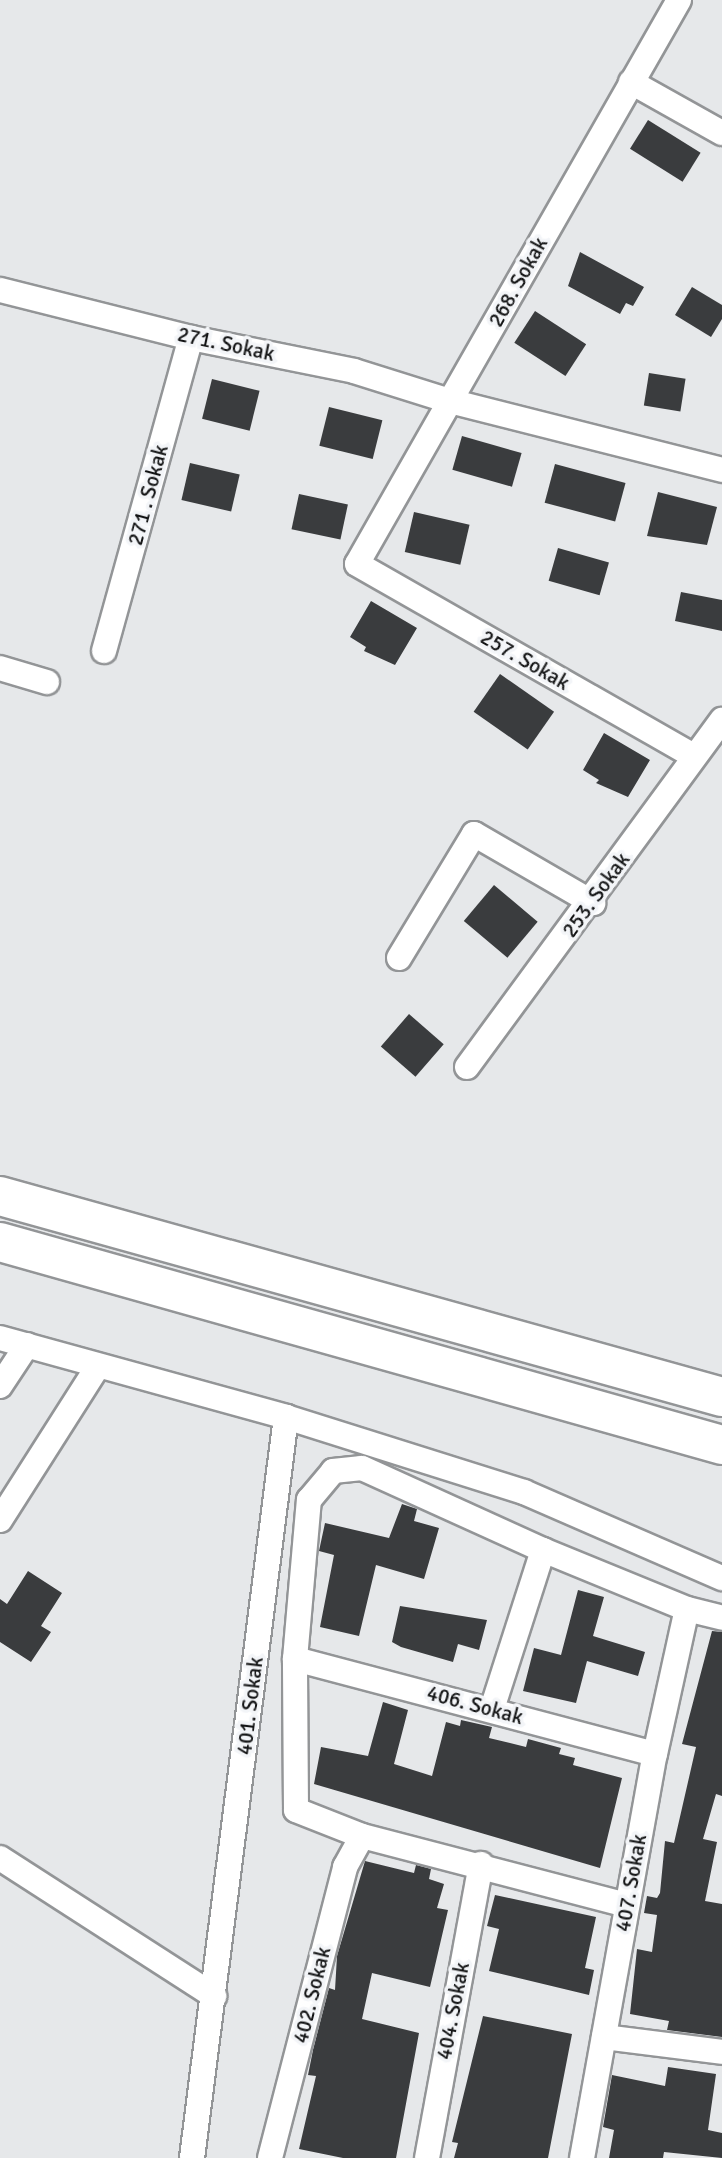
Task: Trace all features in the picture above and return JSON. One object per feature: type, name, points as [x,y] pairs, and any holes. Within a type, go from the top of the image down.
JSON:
[{"type":"highway","points":[[0,1196],[722,1397]]},
{"type":"highway","points":[[0,1242],[722,1445]]},
{"type":"street","name":"268. Sokak","points":[[357,564],[679,0]]},
{"type":"street","points":[[631,82],[722,133]]},
{"type":"street","name":"271. Sokak","points":[[0,290],[191,338],[354,370],[450,401],[722,470]]},
{"type":"street","name":"271 . Sokak","points":[[104,651],[191,338]]},
{"type":"street","name":"257. Sokak","points":[[357,564],[692,756]]},
{"type":"street","points":[[0,668],[47,682]]},
{"type":"street","name":"253. Sokak","points":[[467,1067],[593,903],[692,756],[722,720]]},
{"type":"street","points":[[399,958],[474,834],[593,903]]},
{"type":"street","points":[[0,1338],[286,1417],[524,1492],[722,1578]]},
{"type":"street","points":[[0,1386],[27,1345]]},
{"type":"street","points":[[0,1520],[98,1366]]},
{"type":"street","name":"401. Sokak","points":[[192,2158],[286,1417]]},
{"type":"street","points":[[627,1905],[481,1864],[362,1836],[296,1810],[295,1659],[309,1500],[333,1471],[362,1468],[543,1550],[687,1609],[722,1618]]},
{"type":"street","points":[[492,1709],[543,1550]]},
{"type":"street","name":"407. Sokak","points":[[582,2158],[655,1754],[687,1609]]},
{"type":"street","name":"406. Sokak","points":[[295,1659],[655,1754]]},
{"type":"street","name":"402. Sokak","points":[[270,2158],[345,1867],[362,1836]]},
{"type":"street","points":[[0,1858],[214,1996]]},
{"type":"street","name":"404. Sokak","points":[[428,2158],[481,1864]]},
{"type":"street","points":[[604,2037],[722,2052]]},
{"type":"building","points":[[648,120],[701,153],[683,182],[630,149]]},
{"type":"building","points":[[580,252],[644,287],[633,306],[626,303],[620,314],[568,286]]},
{"type":"building","points":[[692,287],[722,305],[722,319],[711,337],[675,315]]},
{"type":"building","points":[[535,311],[586,344],[565,376],[514,343]]},
{"type":"building","points":[[649,373],[686,379],[680,411],[644,406]]},
{"type":"building","points":[[212,379],[260,391],[250,431],[202,419]]},
{"type":"building","points":[[329,407],[382,420],[373,459],[319,446]]},
{"type":"building","points":[[462,436],[522,453],[512,487],[452,470]]},
{"type":"building","points":[[190,463],[240,474],[231,511],[181,500]]},
{"type":"building","points":[[555,464],[626,483],[615,522],[545,503]]},
{"type":"building","points":[[658,492],[717,507],[707,545],[647,536]]},
{"type":"building","points":[[299,494],[348,504],[340,540],[292,529]]},
{"type":"building","points":[[414,512],[470,525],[460,565],[405,552]]},
{"type":"building","points":[[558,548],[609,563],[600,595],[549,581]]},
{"type":"building","points":[[681,592],[722,600],[722,631],[675,621]]},
{"type":"building","points":[[371,601],[417,628],[395,665],[364,651],[366,647],[350,637]]},
{"type":"building","points":[[500,674],[554,712],[528,750],[474,712]]},
{"type":"building","points":[[604,733],[650,760],[628,797],[596,783],[599,780],[583,770]]},
{"type":"building","points":[[494,885],[538,922],[507,958],[464,921]]},
{"type":"building","points":[[409,1014],[444,1044],[416,1077],[381,1046]]},
{"type":"building","points":[[402,1504],[417,1509],[414,1521],[439,1528],[424,1579],[376,1565],[359,1636],[320,1627],[334,1555],[319,1551],[325,1523],[389,1538]]},
{"type":"building","points":[[28,1571],[62,1593],[41,1626],[51,1632],[31,1662],[0,1642],[0,1599],[7,1604]]},
{"type":"building","points":[[578,1590],[604,1597],[593,1636],[645,1652],[638,1676],[587,1661],[576,1703],[523,1691],[534,1648],[561,1655]]},
{"type":"building","points":[[400,1606],[487,1620],[479,1650],[458,1644],[453,1662],[392,1642]]},
{"type":"building","points":[[712,1631],[722,1632],[722,1796],[716,1794],[703,1839],[717,1842],[705,1901],[722,1904],[722,2037],[667,2030],[669,2021],[630,2014],[637,1949],[652,1952],[657,1915],[644,1913],[647,1896],[657,1898],[660,1893],[665,1841],[674,1843],[696,1747],[682,1744]]},
{"type":"building","points":[[383,1702],[408,1710],[394,1764],[432,1776],[446,1722],[460,1726],[461,1720],[492,1727],[489,1738],[526,1747],[528,1739],[561,1748],[559,1754],[575,1758],[573,1765],[622,1778],[600,1868],[314,1784],[321,1747],[368,1756]]},
{"type":"building","points":[[365,1861],[414,1873],[416,1865],[431,1869],[429,1879],[444,1884],[437,1908],[448,1910],[430,1987],[372,1973],[362,2019],[419,2033],[396,2158],[343,2158],[299,2149],[316,2076],[308,2075],[313,2050],[329,1988],[335,1990],[337,1956]]},
{"type":"building","points":[[495,1895],[596,1917],[585,1968],[594,1970],[589,1995],[489,1971],[499,1929],[487,1926]]},
{"type":"building","points":[[483,2016],[572,2034],[548,2158],[454,2158],[458,2143],[452,2142]]},
{"type":"building","points":[[668,2067],[716,2074],[708,2130],[722,2133],[722,2158],[664,2152],[663,2158],[609,2158],[614,2130],[603,2127],[612,2075],[665,2086]]}]
